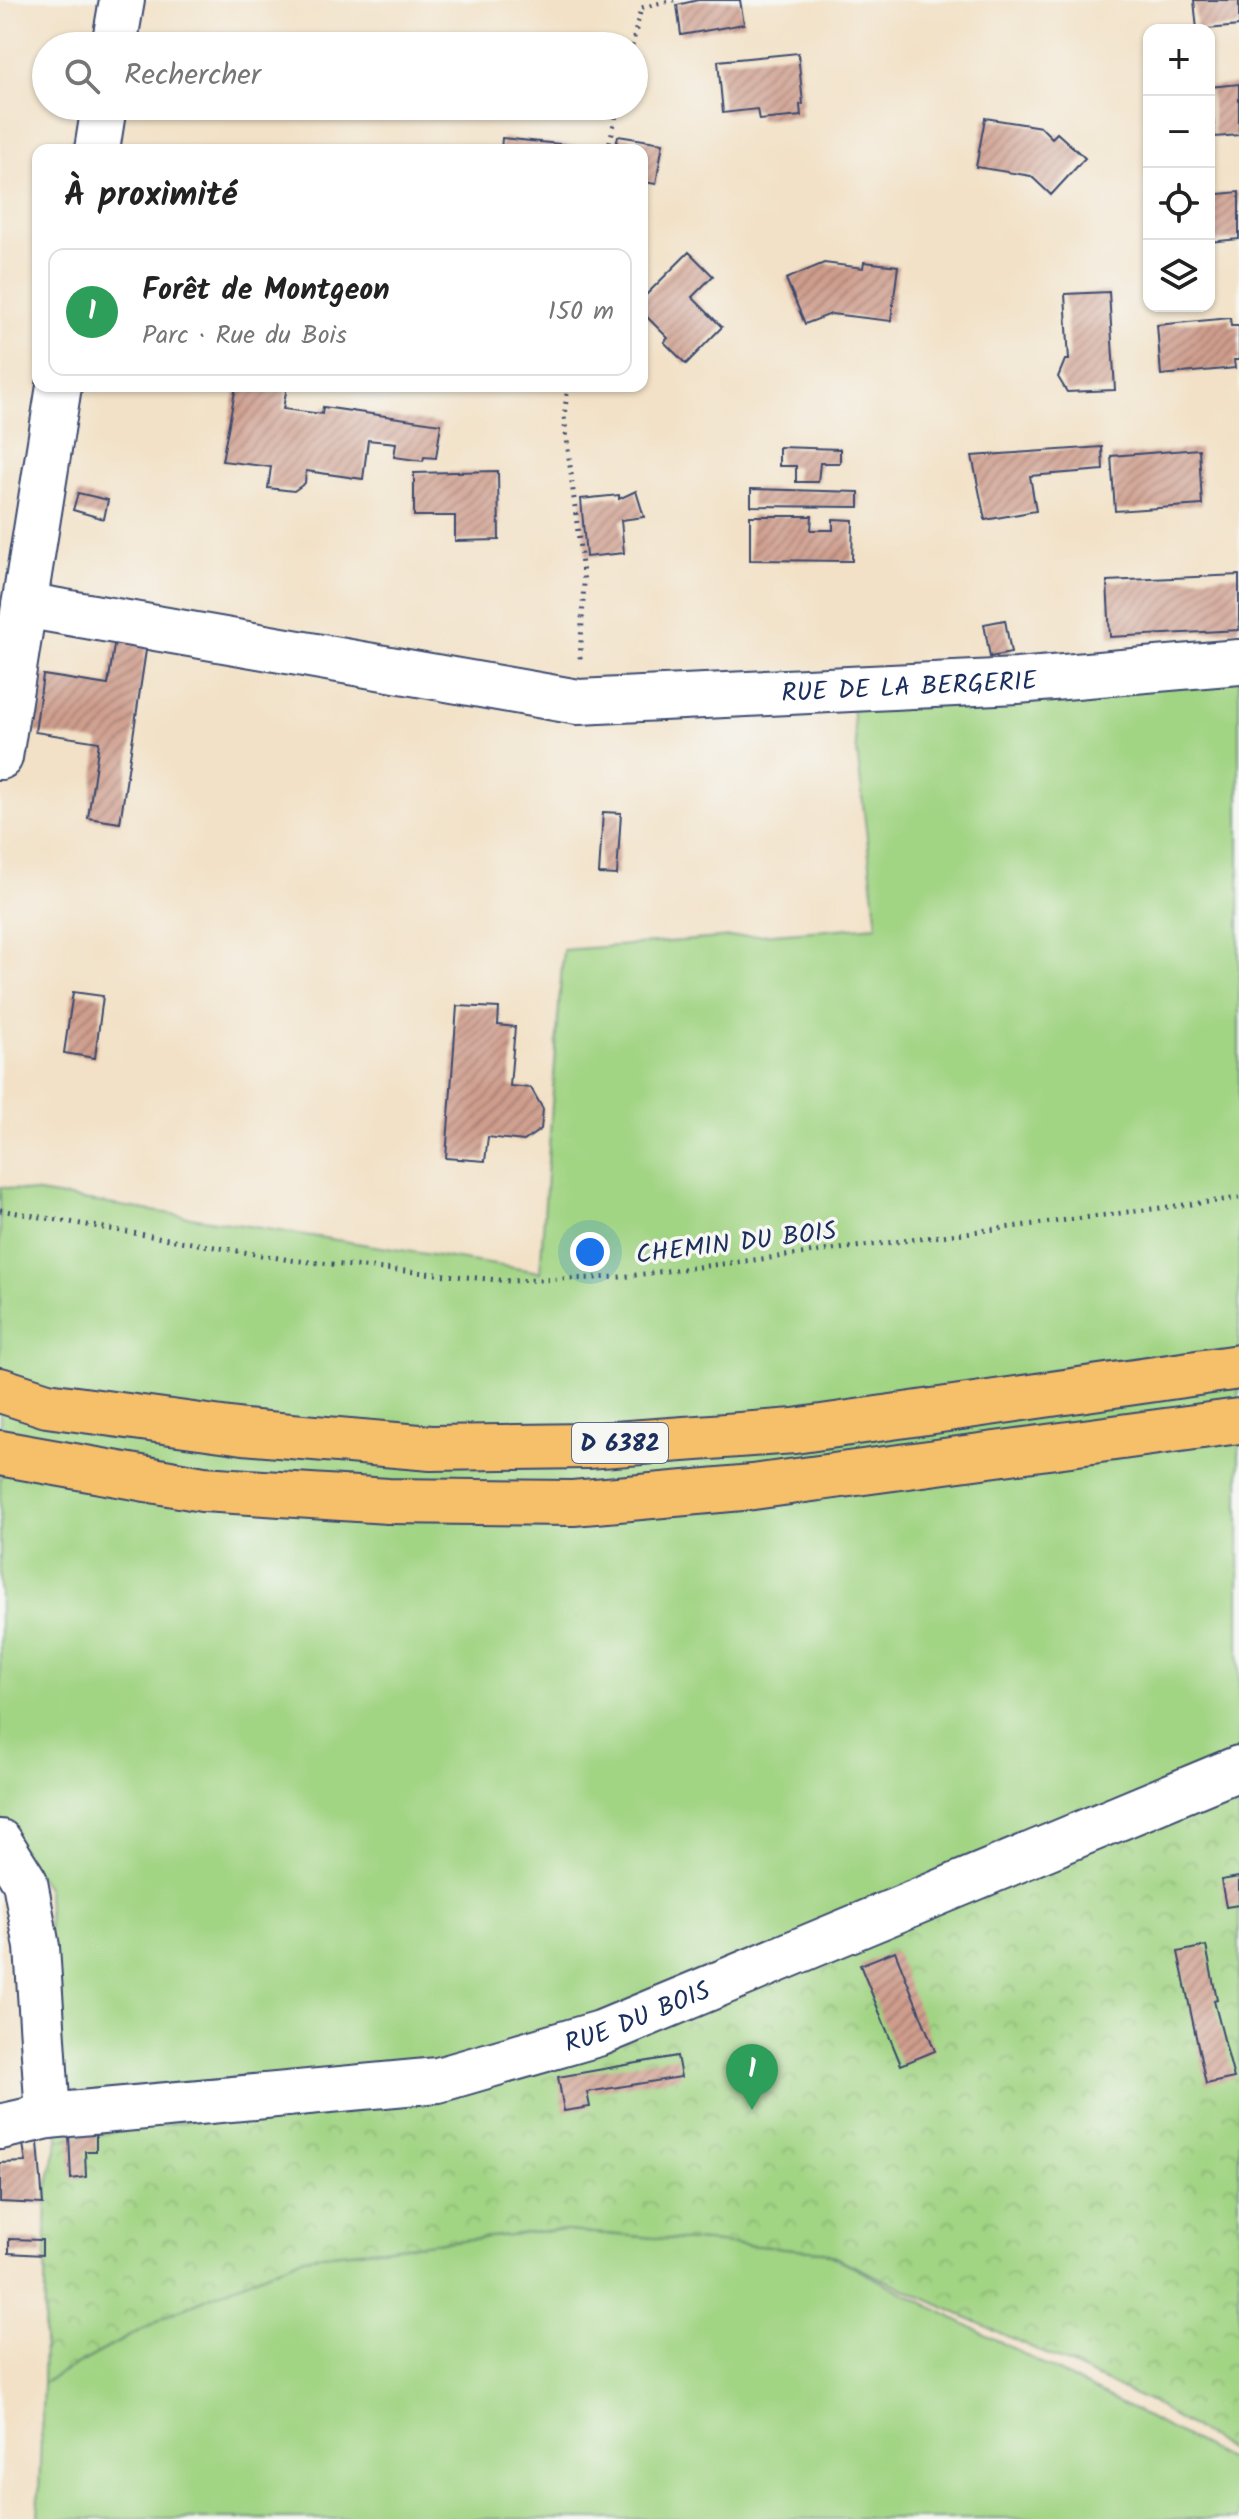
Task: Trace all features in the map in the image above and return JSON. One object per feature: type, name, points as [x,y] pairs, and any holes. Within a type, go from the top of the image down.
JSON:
[{"type":"highway","name":"D 6382","points":[[0,1390],[47,1405],[244,1432],[431,1448],[587,1446],[794,1431],[1239,1367]]},
{"type":"highway","name":"D 6382","points":[[0,1453],[203,1489],[388,1501],[573,1503],[753,1487],[1239,1421]]},
{"type":"street","points":[[116,32],[122,0]]},
{"type":"street","points":[[98,144],[102,120]]},
{"type":"street","points":[[0,757],[58,392]]},
{"type":"street","name":"RUE DE LA BERGERIE","points":[[24,605],[578,702],[1017,681],[1239,662]]},
{"type":"street","name":"RUE DU BOIS","points":[[0,2127],[48,2116],[438,2080],[601,2033],[1239,1768]]},
{"type":"street","points":[[0,1842],[25,1882],[37,1947],[48,2116]]},
{"type":"path","points":[[635,32],[641,8],[674,0]]},
{"type":"path","points":[[609,144],[615,120]]},
{"type":"path","points":[[567,392],[564,416],[584,582],[578,702]]},
{"type":"path","name":"CHEMIN DU BOIS","points":[[0,1210],[290,1260],[509,1281],[620,1277],[1239,1198]]},
{"type":"green space","points":[[1239,669],[1239,1786],[472,2080],[58,2140],[47,1889],[0,1818],[0,1187],[540,1272],[563,950],[877,926],[851,698]]},
{"type":"green space","points":[[1239,1786],[1239,2456],[1152,2403],[822,2251],[555,2230],[303,2257],[170,2314],[43,2383],[47,2188],[58,2140],[472,2080]]},
{"type":"green space","points":[[555,2230],[822,2251],[1239,2464],[1239,2519],[38,2519],[43,2383],[170,2314],[303,2257]]},
{"type":"building","points":[[698,0],[740,0],[744,24],[681,35],[677,5]]},
{"type":"building","points":[[1194,0],[1239,0],[1239,26],[1215,28],[1215,24],[1196,24]]},
{"type":"building","points":[[798,53],[803,104],[800,105],[801,116],[759,120],[757,109],[723,113],[718,61]]},
{"type":"building","points":[[1239,84],[1239,135],[1215,137],[1215,86]]},
{"type":"building","points":[[985,118],[1041,127],[1052,138],[1057,133],[1085,158],[1051,195],[1031,176],[976,167]]},
{"type":"building","points":[[618,136],[663,143],[656,184],[648,183],[648,144],[616,144]]},
{"type":"building","points":[[502,138],[559,144],[502,144]]},
{"type":"building","points":[[1239,192],[1239,239],[1215,241],[1215,194]]},
{"type":"building","points":[[689,252],[713,276],[692,297],[722,327],[686,364],[664,342],[668,338],[648,318],[648,293]]},
{"type":"building","points":[[864,262],[898,266],[891,321],[831,314],[805,324],[786,279],[824,263],[863,268]]},
{"type":"building","points":[[1109,292],[1115,390],[1067,392],[1058,377],[1065,360],[1069,360],[1065,294]]},
{"type":"building","points":[[1230,318],[1231,326],[1239,326],[1239,360],[1234,360],[1235,368],[1161,375],[1157,325]]},
{"type":"building","points":[[235,392],[286,392],[283,409],[322,414],[323,407],[441,424],[436,458],[424,457],[423,461],[394,457],[396,443],[368,440],[363,479],[306,471],[305,483],[294,491],[268,488],[271,467],[222,461]]},
{"type":"building","points":[[779,447],[840,449],[840,463],[820,463],[818,482],[796,482],[796,466],[779,466]]},
{"type":"building","points":[[1102,447],[1103,470],[1030,476],[1036,511],[985,520],[972,456]]},
{"type":"building","points":[[1199,449],[1202,505],[1115,511],[1111,456]]},
{"type":"building","points":[[498,471],[499,540],[455,541],[455,516],[414,516],[414,473]]},
{"type":"building","points":[[751,489],[859,492],[859,507],[751,506]]},
{"type":"building","points":[[636,491],[644,517],[621,520],[624,553],[586,557],[581,499],[619,495],[619,499]]},
{"type":"building","points":[[78,493],[108,500],[104,519],[73,510]]},
{"type":"building","points":[[750,516],[812,516],[811,530],[833,530],[833,519],[853,520],[852,561],[750,560]]},
{"type":"building","points":[[1239,575],[1239,630],[1110,637],[1107,581]]},
{"type":"building","points":[[1005,620],[1011,653],[990,657],[984,624]]},
{"type":"building","points":[[116,632],[148,637],[120,823],[88,818],[99,742],[35,732],[43,675],[108,685]]},
{"type":"building","points":[[603,812],[621,813],[617,875],[599,874]]},
{"type":"building","points":[[73,992],[103,996],[95,1058],[64,1053]]},
{"type":"building","points":[[457,1006],[499,1008],[498,1025],[515,1027],[510,1086],[531,1088],[543,1109],[541,1129],[524,1141],[488,1137],[485,1161],[446,1158]]},
{"type":"building","points":[[1239,1877],[1239,1905],[1226,1907],[1221,1880]]},
{"type":"building","points":[[1206,1946],[1217,2000],[1214,2001],[1234,2078],[1206,2084],[1178,1952]]},
{"type":"building","points":[[895,1951],[935,2051],[901,2065],[860,1965]]},
{"type":"building","points":[[677,2056],[681,2077],[587,2092],[590,2107],[564,2111],[558,2077]]},
{"type":"building","points":[[96,2133],[96,2151],[85,2151],[86,2177],[71,2179],[69,2135]]},
{"type":"building","points":[[38,2142],[43,2204],[0,2202],[0,2163],[26,2162],[23,2144]]},
{"type":"building","points":[[9,2239],[42,2240],[42,2255],[9,2253]]},
{"type":"place","name":"Forêt de Montgeon","points":[[752,2110]]}]
